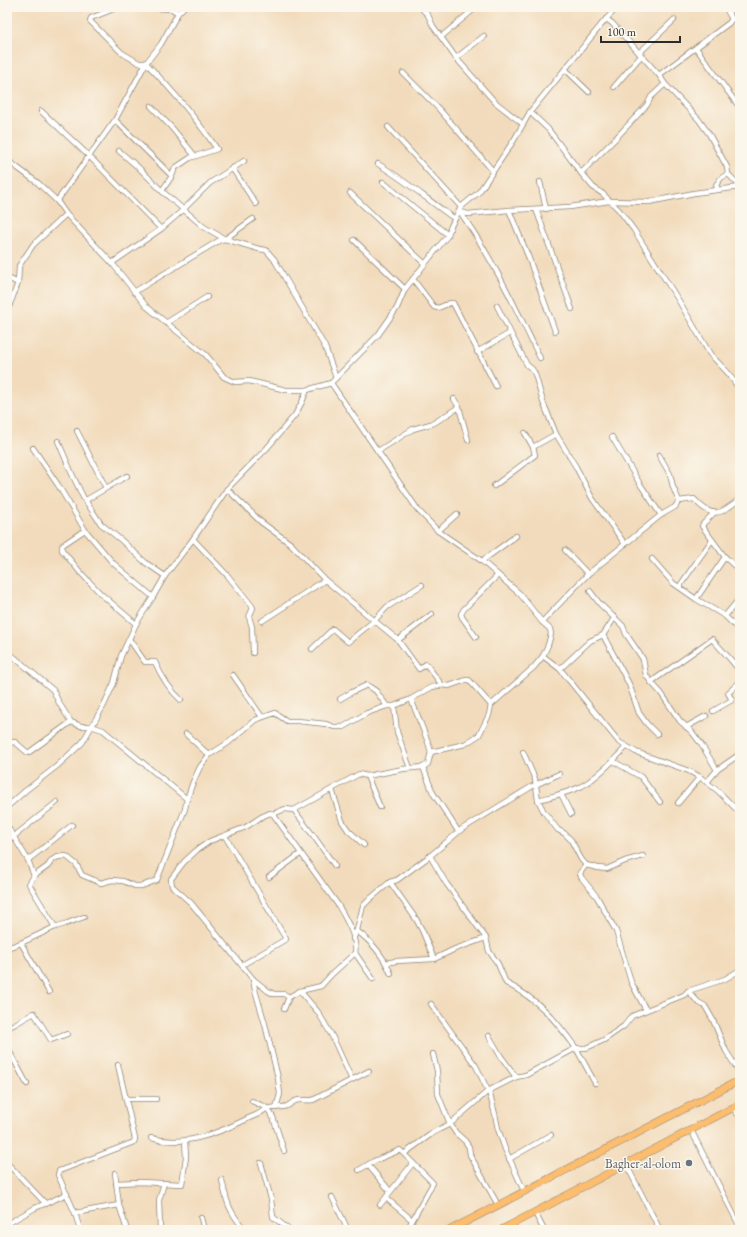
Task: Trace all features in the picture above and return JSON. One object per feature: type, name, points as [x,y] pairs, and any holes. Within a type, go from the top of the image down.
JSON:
[{"type":"main road","points":[[450,1230],[740,1080]]},
{"type":"main road","points":[[501,1230],[740,1104]]},
{"type":"street","points":[[132,7],[116,7],[91,18],[90,21],[122,53],[139,64],[146,63]]},
{"type":"street","points":[[138,7],[172,9],[178,13]]},
{"type":"street","points":[[57,202],[115,120],[146,63],[161,44],[178,13],[184,7]]},
{"type":"street","points":[[420,7],[428,15],[441,38],[456,58],[495,102],[523,124]]},
{"type":"street","points":[[7,160],[38,183],[57,202],[66,214],[112,264],[146,306],[206,355],[224,377],[235,382],[249,381],[286,390],[307,390],[331,383],[378,335],[397,308],[406,289],[413,279],[448,235],[460,210],[479,192],[493,172],[530,112],[606,19],[618,7]]},
{"type":"street","points":[[659,75],[732,20],[725,7]]},
{"type":"street","points":[[441,38],[473,10]]},
{"type":"street","points":[[606,19],[612,23],[659,75],[665,84],[703,124],[727,167],[728,174],[740,186]]},
{"type":"street","points":[[614,87],[640,54],[674,20]]},
{"type":"street","points":[[456,58],[484,36]]},
{"type":"street","points":[[696,48],[740,108]]},
{"type":"street","points":[[146,63],[198,121],[217,149],[195,156],[174,168],[172,176],[163,189],[163,192]]},
{"type":"street","points":[[565,69],[589,92]]},
{"type":"street","points":[[403,73],[438,108],[493,172]]},
{"type":"street","points":[[581,173],[615,140],[647,105],[651,97],[665,84]]},
{"type":"street","points":[[151,106],[172,128],[195,156]]},
{"type":"street","points":[[41,111],[89,156],[161,229]]},
{"type":"street","points":[[530,112],[548,129],[593,187],[618,210],[634,230],[679,301],[710,354],[729,374],[740,390]]},
{"type":"street","points":[[115,120],[172,176]]},
{"type":"street","points":[[388,127],[460,210],[517,310],[540,358]]},
{"type":"street","points":[[119,151],[183,210],[204,227],[225,239],[259,250],[266,250],[274,259],[325,347],[336,378]]},
{"type":"street","points":[[112,264],[161,229],[183,210],[210,183],[244,161]]},
{"type":"street","points":[[378,164],[455,219]]},
{"type":"street","points":[[232,168],[256,204]]},
{"type":"street","points":[[718,190],[716,185],[721,178],[728,174]]},
{"type":"street","points":[[383,182],[448,235]]},
{"type":"street","points":[[540,182],[546,209]]},
{"type":"street","points":[[460,210],[468,214],[570,207],[609,201],[649,202],[740,186]]},
{"type":"street","points":[[350,193],[425,264]]},
{"type":"street","points":[[536,209],[572,309]]},
{"type":"street","points":[[509,210],[528,256],[555,331]]},
{"type":"street","points":[[7,312],[18,283],[18,266],[33,245],[66,214]]},
{"type":"street","points":[[134,292],[220,240],[225,239],[253,219]]},
{"type":"street","points":[[354,240],[406,289]]},
{"type":"street","points":[[7,280],[10,279],[18,283]]},
{"type":"street","points":[[413,279],[434,306],[438,308],[450,303],[453,304],[496,386]]},
{"type":"street","points":[[166,323],[207,297]]},
{"type":"street","points":[[497,306],[527,366],[532,369],[535,374],[542,402],[556,434],[576,467],[592,498],[625,544]]},
{"type":"street","points":[[477,352],[510,333]]},
{"type":"street","points":[[331,383],[418,510],[438,531],[482,561],[520,594],[542,622],[550,629],[552,634],[543,656],[534,667],[491,705],[489,715],[478,735],[465,744],[431,752]]},
{"type":"street","points":[[7,807],[57,766],[82,743],[104,705],[114,683],[121,656],[136,624],[165,576],[228,489],[267,448],[295,415],[307,390]]},
{"type":"street","points":[[454,399],[459,407],[468,440]]},
{"type":"street","points":[[378,450],[413,429],[434,423],[459,407]]},
{"type":"street","points":[[77,431],[106,488]]},
{"type":"street","points":[[494,486],[535,455],[533,447],[525,433]]},
{"type":"street","points":[[533,447],[556,434]]},
{"type":"street","points":[[612,438],[661,515]]},
{"type":"street","points":[[58,441],[72,474],[101,524],[146,563],[165,576]]},
{"type":"street","points":[[33,448],[58,485],[85,530],[113,563],[153,598]]},
{"type":"street","points":[[659,455],[670,474],[673,487],[679,501]]},
{"type":"street","points":[[86,500],[127,476]]},
{"type":"street","points":[[228,489],[261,522],[290,544],[325,580],[398,640],[419,669],[426,664],[442,685]]},
{"type":"street","points":[[542,622],[588,574],[661,515],[675,507],[679,501],[694,499],[704,510],[714,513]]},
{"type":"street","points":[[740,500],[730,508],[714,513],[702,526],[725,557],[740,571]]},
{"type":"street","points":[[438,531],[457,514]]},
{"type":"street","points":[[85,530],[62,546],[62,550],[101,594],[136,624]]},
{"type":"street","points":[[482,561],[516,536]]},
{"type":"street","points":[[193,539],[224,570],[252,606],[249,617],[252,627],[253,653]]},
{"type":"street","points":[[679,587],[712,540]]},
{"type":"street","points":[[565,550],[588,574]]},
{"type":"street","points":[[696,599],[725,557]]},
{"type":"street","points":[[652,559],[673,583],[725,616],[740,631]]},
{"type":"street","points":[[476,637],[462,618],[461,614],[464,609],[498,575]]},
{"type":"street","points":[[262,621],[325,580]]},
{"type":"street","points":[[312,649],[332,629],[348,642],[375,620],[387,607],[422,585]]},
{"type":"street","points":[[590,591],[600,604],[615,617],[622,626],[642,659],[646,675],[665,698],[680,721],[702,744],[717,770]]},
{"type":"street","points":[[725,616],[740,598]]},
{"type":"street","points":[[398,640],[432,614]]},
{"type":"street","points":[[560,669],[590,642],[603,635],[615,617]]},
{"type":"street","points":[[603,635],[629,684],[640,713],[656,734]]},
{"type":"street","points":[[129,639],[145,662],[155,662],[159,673],[181,700]]},
{"type":"street","points":[[651,682],[712,639],[732,660],[740,671]]},
{"type":"street","points":[[8,653],[53,690],[71,722],[81,726],[91,726],[103,730],[187,799]]},
{"type":"street","points":[[543,656],[560,669],[575,685],[619,742],[636,752],[689,771],[700,777],[740,813]]},
{"type":"street","points":[[233,676],[262,716]]},
{"type":"street","points":[[54,927],[29,884],[34,876],[48,866],[52,860],[58,857],[66,856],[76,864],[82,875],[101,883],[112,880],[123,881],[135,886],[142,886],[157,880],[200,767],[209,755],[228,743],[255,720],[262,716],[275,713],[287,721],[343,727],[367,713],[387,706],[394,706],[411,699],[432,687],[442,685],[449,686],[469,680],[491,705]]},
{"type":"street","points":[[713,711],[732,700],[728,693],[740,682]]},
{"type":"street","points":[[340,700],[367,685],[376,691],[387,706]]},
{"type":"street","points":[[289,997],[284,994],[274,994],[268,991],[253,978],[191,903],[172,886],[171,879],[188,858],[197,850],[210,841],[246,827],[261,816],[270,813],[273,814],[285,809],[294,810],[359,774],[367,776],[423,767],[428,764],[431,752],[418,714],[411,699]]},
{"type":"street","points":[[394,706],[397,732],[410,768]]},
{"type":"street","points":[[686,727],[706,716]]},
{"type":"street","points":[[7,743],[15,742],[28,753],[71,722]]},
{"type":"street","points":[[186,734],[209,755]]},
{"type":"street","points":[[538,800],[561,794],[583,785],[613,761],[626,747]]},
{"type":"street","points":[[523,752],[535,779],[538,800],[558,830],[564,833],[571,840],[581,859],[586,865],[607,869],[624,860],[643,856]]},
{"type":"street","points":[[707,782],[717,770],[740,754]]},
{"type":"street","points":[[613,761],[641,778],[660,802]]},
{"type":"street","points":[[423,767],[433,793],[458,831]]},
{"type":"street","points":[[353,939],[357,931],[364,906],[390,882],[397,880],[430,856],[458,831],[536,784],[559,774]]},
{"type":"street","points":[[367,776],[380,807]]},
{"type":"street","points":[[678,803],[700,777]]},
{"type":"street","points":[[332,790],[342,821],[348,830],[364,846]]},
{"type":"street","points":[[561,794],[571,814]]},
{"type":"street","points":[[13,837],[57,802]]},
{"type":"street","points":[[294,810],[335,866]]},
{"type":"street","points":[[273,814],[300,854],[338,905],[353,939],[355,953],[373,979]]},
{"type":"street","points":[[7,826],[28,860],[34,876]]},
{"type":"street","points":[[28,860],[72,826]]},
{"type":"street","points":[[225,836],[286,939],[242,965]]},
{"type":"street","points":[[269,877],[300,854]]},
{"type":"street","points":[[430,856],[446,883],[486,938],[489,951],[498,964],[506,984],[519,990],[541,1006],[552,1017],[576,1048],[595,1083]]},
{"type":"street","points":[[586,865],[580,873],[581,877],[597,897],[616,931],[631,982],[646,1010]]},
{"type":"street","points":[[390,882],[416,918],[434,958]]},
{"type":"street","points":[[7,948],[54,927],[84,917]]},
{"type":"street","points":[[357,931],[366,938],[386,964],[390,974]]},
{"type":"street","points":[[386,964],[396,961],[434,958],[486,938]]},
{"type":"street","points":[[21,943],[49,992]]},
{"type":"street","points":[[284,1009],[289,997],[321,986],[355,953]]},
{"type":"street","points":[[405,1153],[434,1132],[450,1124],[488,1091],[516,1077],[526,1074],[576,1048],[586,1048],[604,1040],[624,1026],[632,1016],[684,995],[688,991],[725,979],[740,970]]},
{"type":"street","points":[[253,978],[254,990],[265,1024],[278,1078],[280,1094],[276,1108]]},
{"type":"street","points":[[688,991],[698,1002],[705,1006],[713,1020],[726,1051],[740,1073]]},
{"type":"street","points":[[300,992],[318,1012],[332,1036],[352,1080]]},
{"type":"street","points":[[431,1004],[476,1066],[488,1091],[496,1114],[498,1129],[509,1159],[524,1191]]},
{"type":"street","points":[[7,1028],[34,1013],[51,1040],[67,1034]]},
{"type":"street","points":[[489,1036],[500,1055],[516,1077]]},
{"type":"street","points":[[7,1047],[27,1084]]},
{"type":"street","points":[[433,1054],[437,1071],[438,1094],[450,1124],[468,1147],[473,1161],[498,1205]]},
{"type":"street","points":[[80,1230],[75,1213],[58,1175],[59,1171],[134,1142],[135,1139],[118,1065]]},
{"type":"street","points":[[252,1101],[267,1108],[282,1106],[287,1107],[298,1100],[306,1102],[313,1100],[369,1071]]},
{"type":"street","points":[[126,1099],[156,1099]]},
{"type":"street","points":[[150,1138],[158,1140],[185,1141],[213,1134],[255,1116],[267,1108]]},
{"type":"street","points":[[267,1108],[276,1124],[284,1151]]},
{"type":"street","points":[[733,1108],[740,1117]]},
{"type":"street","points":[[691,1130],[740,1227]]},
{"type":"street","points":[[509,1159],[551,1135]]},
{"type":"street","points":[[116,1183],[140,1182],[182,1184],[186,1158],[185,1141]]},
{"type":"street","points":[[359,1170],[374,1161],[400,1150],[405,1153],[433,1183],[406,1230]]},
{"type":"street","points":[[7,1163],[46,1204]]},
{"type":"street","points":[[261,1163],[271,1199],[273,1217],[288,1230]]},
{"type":"street","points":[[380,1205],[413,1163]]},
{"type":"street","points":[[626,1164],[660,1230]]},
{"type":"street","points":[[368,1165],[390,1191]]},
{"type":"street","points":[[114,1173],[119,1205],[127,1230]]},
{"type":"street","points":[[222,1180],[227,1203],[232,1215],[245,1230]]},
{"type":"street","points":[[160,1230],[159,1200],[164,1184]]},
{"type":"street","points":[[7,1224],[35,1208],[67,1194]]},
{"type":"street","points":[[332,1197],[348,1230]]},
{"type":"street","points":[[386,1198],[412,1220]]},
{"type":"street","points":[[75,1213],[119,1205]]},
{"type":"street","points":[[535,1213],[544,1230]]},
{"type":"street","points":[[202,1218],[204,1230]]},
{"type":"place","name":"Bagher-al-olom","points":[[689,1163]]}]
